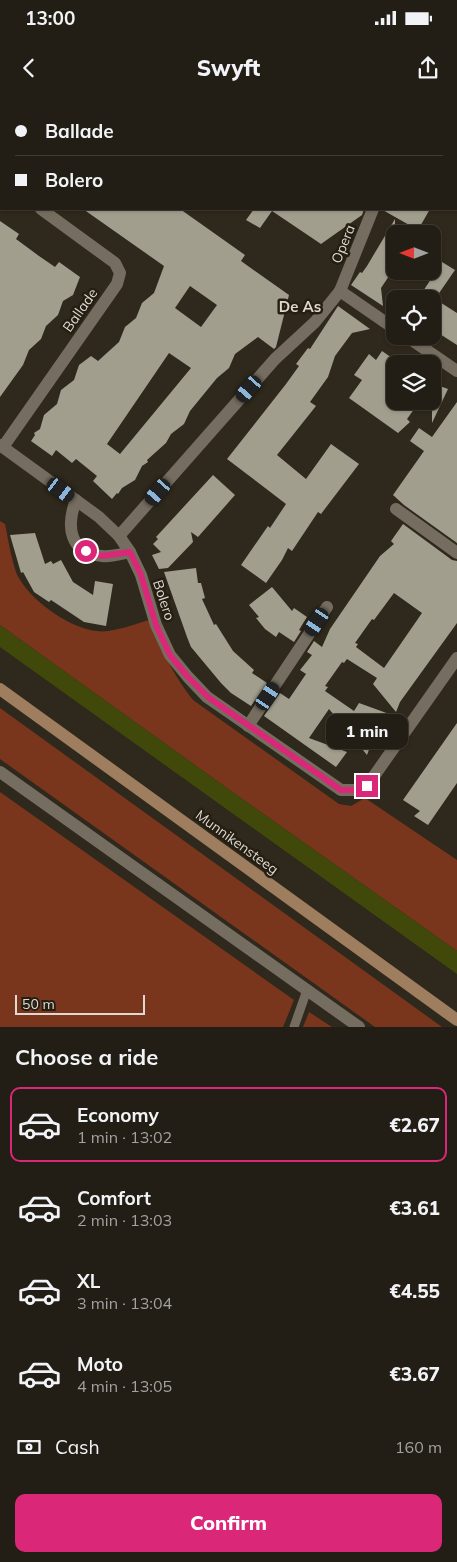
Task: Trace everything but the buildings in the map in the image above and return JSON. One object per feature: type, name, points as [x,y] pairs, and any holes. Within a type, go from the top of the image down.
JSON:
[{"type":"main road","name":"Munnikensteeg","points":[[0,689],[457,1020]]},
{"type":"street","name":"Ballade","points":[[42,210],[114,263],[120,273],[116,284],[2,446],[99,517],[119,536]]},
{"type":"street","name":"Opera","points":[[119,536],[275,359],[315,322],[340,291],[373,210]]},
{"type":"street","points":[[340,291],[386,323]]},
{"type":"street","points":[[419,345],[457,371]]},
{"type":"street","points":[[76,500],[70,514],[70,528],[74,541],[86,551],[102,556],[130,552]]},
{"type":"street","points":[[396,509],[457,553]]},
{"type":"street","name":"Bolero","points":[[119,536],[130,552],[141,575],[156,625],[170,655],[208,697],[341,790],[357,790],[367,786],[457,658]]},
{"type":"street","points":[[248,726],[327,607]]},
{"type":"street","points":[[0,772],[359,1027]]},
{"type":"lane","points":[[294,1027],[307,990]]},
{"type":"shaded area","points":[[0,521],[5,524],[14,566],[22,583],[31,594],[55,614],[83,628],[96,631],[114,630],[153,619],[168,662],[193,700],[339,804],[351,806],[365,798],[457,860],[457,951],[0,625]]},
{"type":"shaded area","points":[[0,625],[457,951],[457,974],[0,647]]},
{"type":"shaded area","points":[[0,708],[442,1027],[375,1027],[0,759]]},
{"type":"shaded area","points":[[0,792],[294,1000],[283,1027],[0,1027]]},
{"type":"shaded area","points":[[309,1012],[332,1027],[303,1027]]},
{"type":"district","name":"De As","points":[[300,306]]},
{"type":"route","points":[[86,551],[102,556],[130,552],[141,575],[156,625],[170,655],[208,697],[341,790],[357,790],[367,786]]}]
